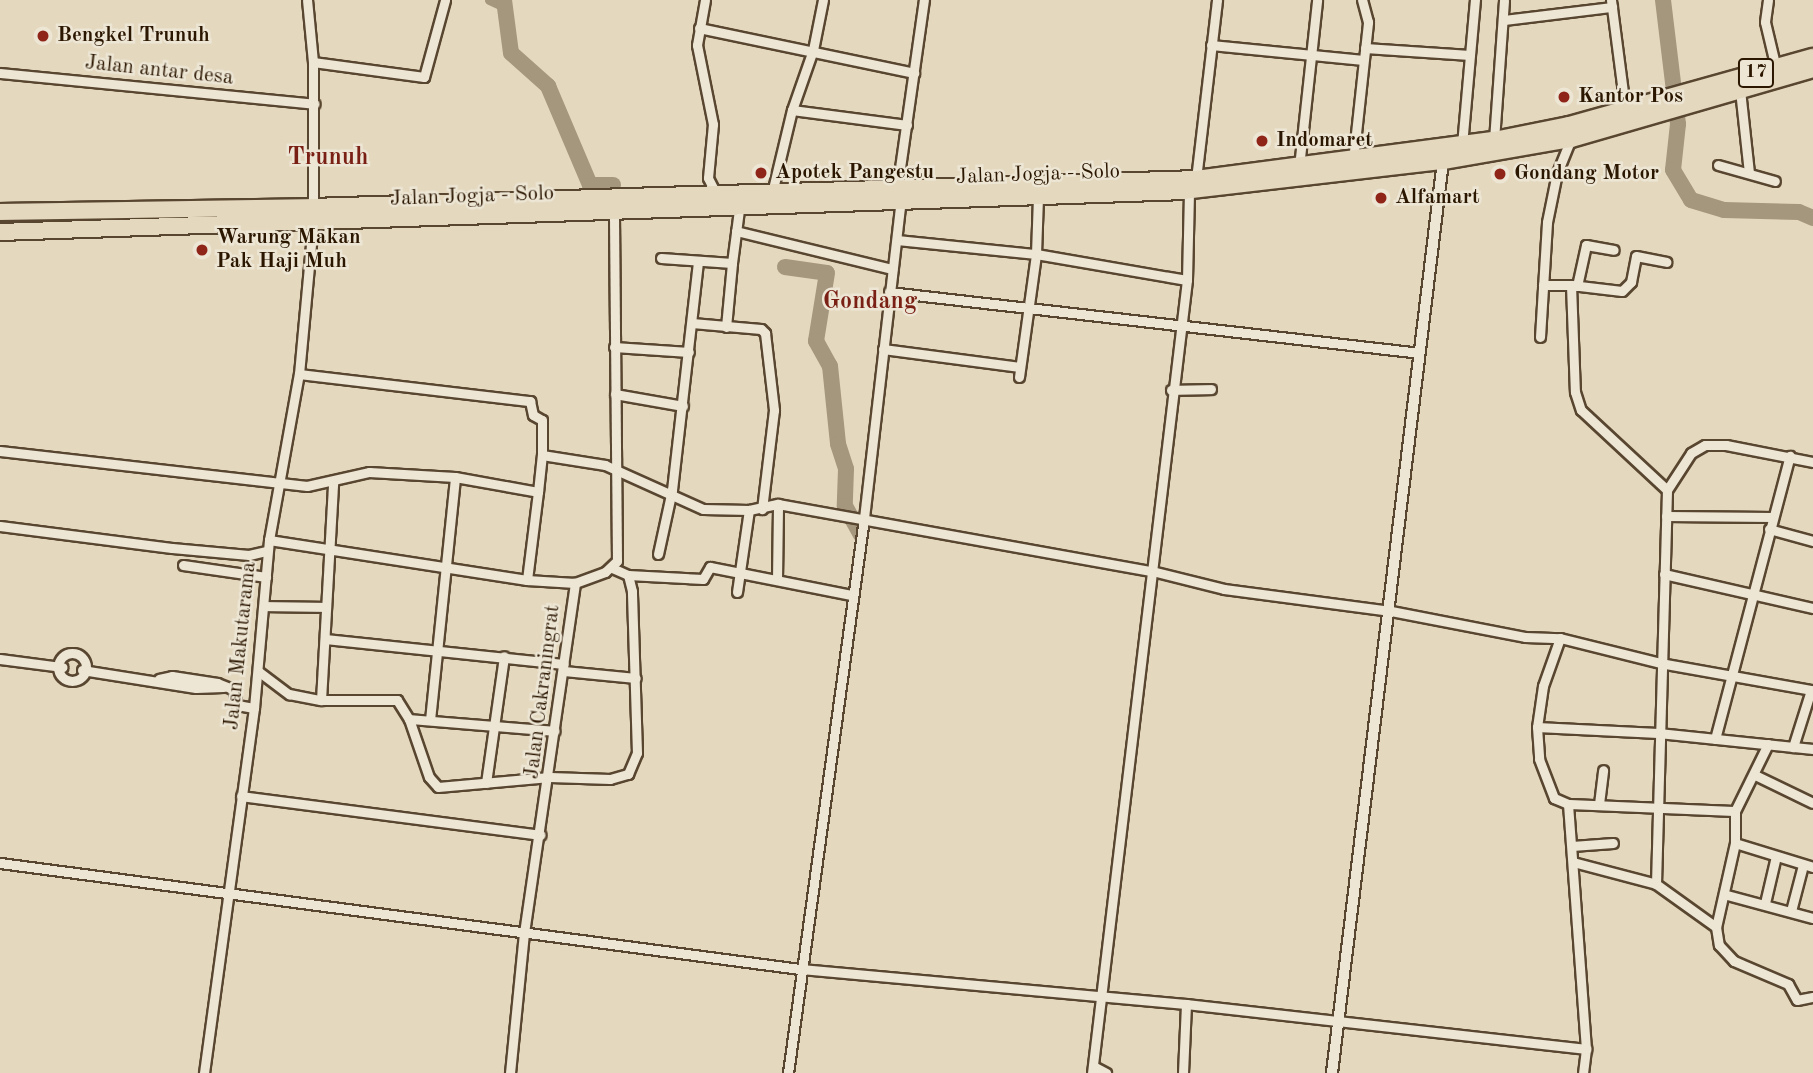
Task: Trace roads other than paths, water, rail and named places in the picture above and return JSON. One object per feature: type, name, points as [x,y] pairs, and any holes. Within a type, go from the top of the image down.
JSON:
[{"type":"highway","name":"Jalan Jogja - Solo","points":[[0,212],[614,214],[772,193],[1038,197],[1192,185],[1443,161],[1571,139],[1660,105],[1813,57]]},
{"type":"highway","name":"Jalan Jogja - Solo","points":[[1701,94],[1740,90],[1813,69]]},
{"type":"highway","name":"Jalan Jogja - Solo","points":[[0,232],[313,215],[718,202],[739,210],[899,194],[1192,185],[1494,140],[1569,125],[1625,108],[1660,105]]},
{"type":"street","name":"Jalan Makutarama","points":[[204,1073],[226,895],[254,708],[267,551],[282,484],[299,374],[313,215],[313,62],[307,0]]},
{"type":"street","points":[[313,62],[424,77],[445,0]]},
{"type":"street","points":[[705,0],[699,28],[700,71],[713,124],[708,178],[718,202]]},
{"type":"street","points":[[772,193],[792,110],[813,50],[823,0]]},
{"type":"street","points":[[1106,1073],[1092,1069],[1103,996],[1171,390],[1187,280],[1192,185],[1217,0]]},
{"type":"street","points":[[1299,167],[1317,0]]},
{"type":"street","points":[[1353,161],[1368,22],[1362,0]]},
{"type":"street","points":[[1462,145],[1475,0]]},
{"type":"street","points":[[1494,140],[1504,0]]},
{"type":"street","points":[[1769,0],[1765,22],[1776,68]]},
{"type":"street","points":[[788,1073],[863,518],[897,240],[899,194],[921,1]]},
{"type":"street","points":[[1504,20],[1612,4],[1625,108]]},
{"type":"street","points":[[699,28],[914,73]]},
{"type":"street","points":[[1211,45],[1310,52],[1363,60]]},
{"type":"street","points":[[1365,48],[1470,55]]},
{"type":"street","name":"Jalan antar desa","points":[[0,73],[314,104]]},
{"type":"street","points":[[1740,90],[1749,173]]},
{"type":"street","points":[[792,110],[907,125]]},
{"type":"street","points":[[1540,337],[1550,200],[1571,139]]},
{"type":"street","points":[[1332,1073],[1391,611],[1443,161]]},
{"type":"street","points":[[1718,164],[1775,181]]},
{"type":"street","points":[[883,349],[1020,372],[1036,254],[1038,197]]},
{"type":"street","points":[[726,327],[739,210]]},
{"type":"street","points":[[614,214],[615,470],[618,540],[612,568],[628,575],[703,579],[708,567],[851,595]]},
{"type":"street","points":[[736,231],[892,269]]},
{"type":"street","points":[[897,240],[1036,254],[1187,280]]},
{"type":"street","points":[[1614,250],[1586,245],[1574,285],[1575,392],[1581,410],[1667,490]]},
{"type":"street","points":[[1543,285],[1574,285],[1622,291],[1631,282],[1636,256],[1666,262]]},
{"type":"street","points":[[662,258],[732,263]]},
{"type":"street","points":[[658,554],[671,495],[698,261]]},
{"type":"street","points":[[889,292],[1420,353]]},
{"type":"street","points":[[692,323],[761,328],[768,344],[774,415],[762,509]]},
{"type":"street","points":[[614,347],[689,352]]},
{"type":"street","points":[[299,374],[530,401],[533,415],[542,420],[542,455],[527,580]]},
{"type":"street","points":[[1171,390],[1211,389]]},
{"type":"street","points":[[615,394],[683,406]]},
{"type":"street","points":[[1656,884],[1661,805],[1658,733],[1667,490],[1691,453],[1705,445],[1790,456],[1813,462]]},
{"type":"street","points":[[0,451],[282,484],[333,482],[369,472],[455,477],[538,492]]},
{"type":"street","points":[[542,455],[615,470],[703,509],[748,510],[778,504],[1152,571],[1224,589],[1391,611],[1525,638],[1560,638],[1660,663],[1732,673],[1812,690]]},
{"type":"street","points":[[1715,739],[1790,456]]},
{"type":"street","points":[[430,720],[455,477]]},
{"type":"street","points":[[321,700],[333,482]]},
{"type":"street","points":[[777,579],[778,504]]},
{"type":"street","points":[[737,592],[748,510]]},
{"type":"street","points":[[1666,516],[1772,517]]},
{"type":"street","points":[[0,526],[172,548],[249,555],[267,551]]},
{"type":"street","points":[[1769,529],[1813,541]]},
{"type":"street","points":[[269,540],[527,580],[575,583]]},
{"type":"street","points":[[183,565],[266,577]]},
{"type":"street","name":"Jalan Cakraningrat","points":[[510,1073],[524,933],[550,777],[575,583],[612,568]]},
{"type":"street","points":[[1664,574],[1813,608]]},
{"type":"street","points":[[258,671],[289,694],[321,700],[397,700],[409,719],[432,784],[486,783],[550,777],[610,779],[628,774],[636,761],[636,678],[628,575]]},
{"type":"street","points":[[264,606],[326,607]]},
{"type":"street","points":[[1560,638],[1543,686],[1537,727],[1546,784],[1554,798],[1568,804],[1661,805],[1735,811]]},
{"type":"street","points":[[325,639],[504,656],[636,678]]},
{"type":"street","points":[[75,650],[83,657],[82,670],[73,684],[62,679],[62,667],[64,657],[75,650]]},
{"type":"street","points":[[486,783],[504,656]]},
{"type":"street","points":[[0,659],[62,667]]},
{"type":"street","points":[[82,670],[233,689],[237,705],[254,708]]},
{"type":"street","points":[[1793,747],[1813,680]]},
{"type":"street","points":[[409,719],[555,731]]},
{"type":"street","points":[[1537,727],[1658,733],[1813,749]]},
{"type":"street","points":[[1768,744],[1735,811],[1735,844],[1727,895],[1716,927],[1719,945],[1734,961],[1788,984],[1797,1000],[1813,997]]},
{"type":"street","points":[[1599,804],[1604,770]]},
{"type":"street","points":[[1755,775],[1813,803]]},
{"type":"street","points":[[241,796],[540,835]]},
{"type":"street","points":[[1568,804],[1586,1049],[1583,1073]]},
{"type":"street","points":[[1572,846],[1613,843]]},
{"type":"street","points":[[1735,844],[1808,866],[1791,911]]},
{"type":"street","points":[[1765,903],[1776,856]]},
{"type":"street","points":[[1573,862],[1656,884],[1716,927]]},
{"type":"street","points":[[0,863],[800,969],[1186,1004],[1586,1049]]},
{"type":"street","points":[[1727,895],[1813,918]]},
{"type":"street","points":[[1183,1073],[1186,1004]]},
{"type":"waterway","points":[[489,0],[506,8]]},
{"type":"waterway","points":[[504,0],[511,53],[548,86],[590,185],[613,185]]},
{"type":"waterway","points":[[1663,0],[1678,124],[1673,170],[1691,200],[1724,210],[1799,212],[1813,218]]},
{"type":"waterway","points":[[785,267],[827,273],[816,341],[830,366],[838,444],[846,469],[845,506],[861,535]]},
{"type":"place","name":"Bengkel Trunuh","points":[[43,36]]},
{"type":"place","name":"Kantor Pos","points":[[1564,97]]},
{"type":"place","name":"Indomaret","points":[[1262,141]]},
{"type":"place","name":"Apotek Pangestu","points":[[761,173]]},
{"type":"place","name":"Gondang Motor","points":[[1500,174]]},
{"type":"place","name":"Alfamart","points":[[1381,198]]},
{"type":"place","name":"Warung Makan Pak Haji Muh","points":[[202,250]]},
{"type":"district","name":"Trunuh","points":[[328,159]]},
{"type":"district","name":"Gondang","points":[[870,303]]}]
